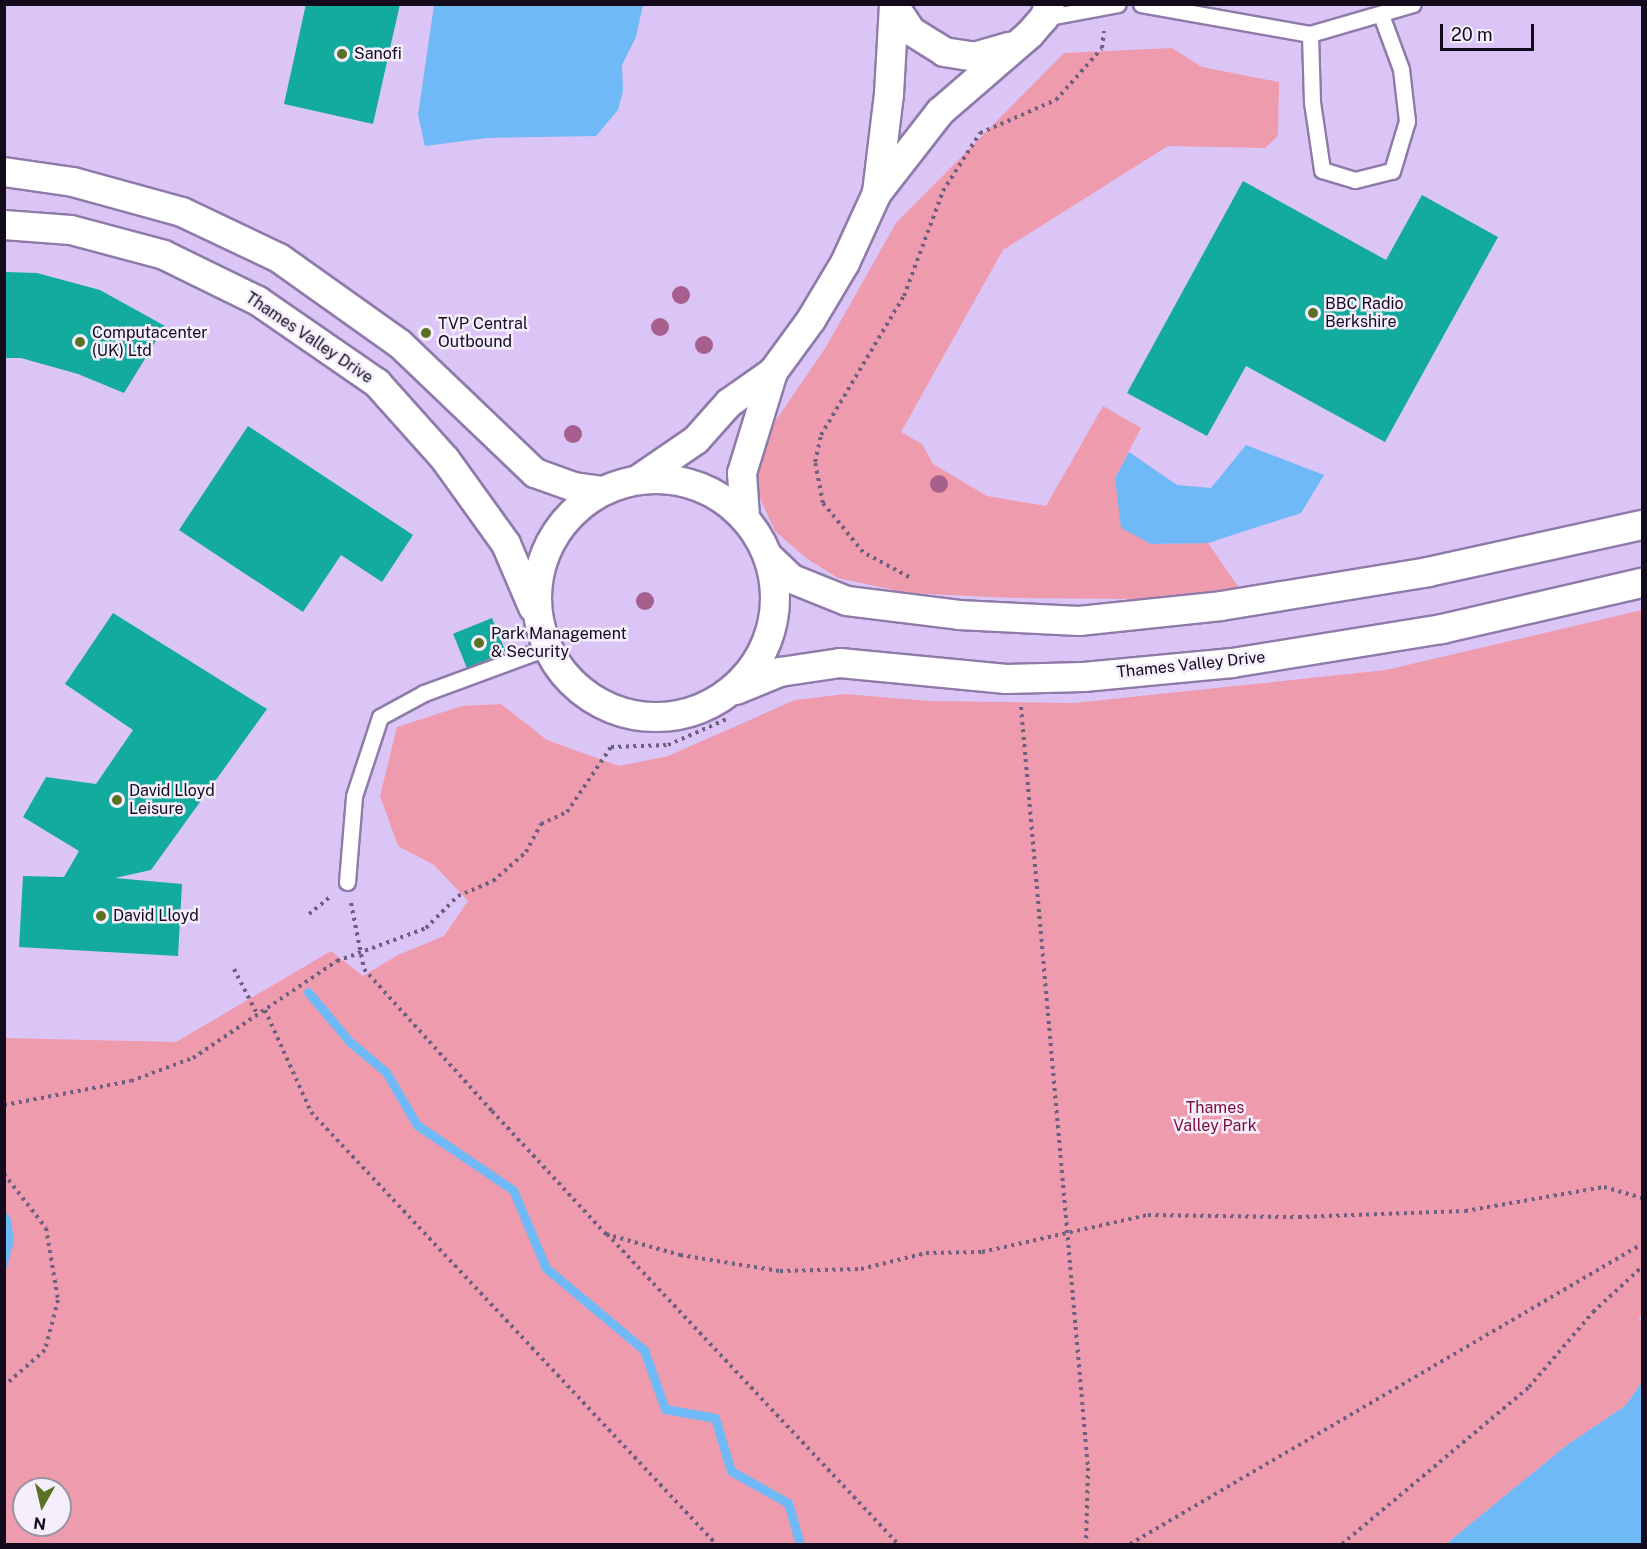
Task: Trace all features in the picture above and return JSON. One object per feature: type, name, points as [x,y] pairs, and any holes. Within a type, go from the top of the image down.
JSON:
[{"type":"street","points":[[894,6],[911,31],[944,52],[974,57],[1012,47]]},
{"type":"street","points":[[877,193],[894,6]]},
{"type":"street","points":[[537,617],[538,575],[548,546],[571,514],[602,491],[639,479],[696,440],[729,403],[773,372],[811,320],[845,263],[877,193],[940,112],[1012,47],[1047,11]]},
{"type":"street","points":[[4,172],[73,182],[182,212],[279,258],[400,344],[535,473],[574,487],[602,491]]},
{"type":"street","name":"Thames Valley Drive","points":[[4,225],[71,230],[164,255],[258,302],[377,383],[445,459],[506,544],[556,666],[579,691],[613,711],[658,719],[692,714],[735,703],[780,672],[840,663],[1006,679],[1084,677],[1232,663],[1442,629],[1642,582]]},
{"type":"street","points":[[745,517],[742,473],[773,372]]},
{"type":"street","points":[[639,479],[681,481],[707,490],[745,517],[770,558],[792,579],[847,601],[959,615],[1079,621],[1221,606],[1417,574],[1642,525]]},
{"type":"street","points":[[735,703],[765,652],[777,595],[770,558]]},
{"type":"lane","points":[[1047,11],[1118,4]]},
{"type":"lane","points":[[1141,4],[1310,34],[1413,4]]},
{"type":"lane","points":[[1310,34],[1312,102],[1322,170],[1355,180],[1392,171],[1407,121],[1401,69],[1381,15]]},
{"type":"lane","points":[[347,882],[354,796],[380,717],[424,693],[549,647]]},
{"type":"path","points":[[913,579],[863,552],[823,503],[815,462],[821,435],[904,296],[943,191],[980,133],[1056,100],[1102,48]]},
{"type":"path","points":[[4,1106],[132,1082],[193,1058],[337,961],[426,928],[458,896],[493,881],[526,852],[541,824],[567,812],[611,747],[639,749],[668,745],[735,703]]},
{"type":"path","points":[[1023,718],[1088,1468],[1086,1545]]},
{"type":"path","points":[[309,914],[347,882],[364,969],[606,1234],[897,1545]]},
{"type":"path","points":[[234,969],[257,1014]]},
{"type":"path","points":[[265,1010],[311,1112],[717,1545]]},
{"type":"path","points":[[4,1174],[46,1228],[58,1300],[45,1350],[4,1386]]},
{"type":"path","points":[[606,1234],[680,1256],[780,1270],[861,1269],[926,1253],[982,1252],[1149,1215],[1299,1217],[1465,1210],[1604,1187],[1642,1198]]},
{"type":"path","points":[[1130,1545],[1642,1244]]},
{"type":"path","points":[[1342,1545],[1530,1387],[1593,1312],[1642,1267]]},
{"type":"green space","points":[[1172,48],[1202,67],[1279,82],[1278,136],[1265,148],[1168,146],[1003,250],[901,432],[922,444],[933,464],[987,496],[1046,506],[1103,406],[1141,428],[1115,478],[1151,544],[1208,543],[1239,588],[1137,599],[1014,598],[908,593],[838,578],[806,558],[775,531],[751,479],[759,445],[826,347],[896,223],[1064,53]]},
{"type":"green space","name":"Thames Valley Park","points":[[1642,610],[1642,1314],[1639,1318],[1642,1323],[1642,1382],[1625,1406],[1567,1445],[1446,1544],[5,1544],[5,1038],[176,1042],[331,951],[363,976],[398,955],[444,936],[468,901],[434,865],[398,846],[380,796],[397,727],[462,706],[501,704],[547,740],[619,766],[668,756],[795,700],[845,694],[929,701],[1074,703],[1386,670]]},
{"type":"water","points":[[434,5],[643,5],[636,37],[622,65],[623,91],[618,110],[596,136],[487,138],[425,146],[418,115]]},
{"type":"water","points":[[1246,445],[1324,475],[1301,513],[1208,543],[1151,544],[1121,528],[1115,478],[1129,452],[1177,485],[1211,488]]},
{"type":"water","points":[[5,1211],[11,1219],[14,1242],[5,1273]]},
{"type":"water","points":[[1642,1382],[1642,1544],[1446,1544],[1567,1445],[1625,1406]]},
{"type":"building","name":"Sanofi","points":[[306,4],[400,4],[373,124],[284,104]]},
{"type":"building","name":"BBC Radio Berkshire","points":[[1243,181],[1386,260],[1422,195],[1498,237],[1385,442],[1246,366],[1207,436],[1127,393]]},
{"type":"building","name":"Computacenter (UK) Ltd","points":[[5,272],[37,273],[100,290],[165,326],[124,393],[78,374],[21,358],[5,358]]},
{"type":"building","points":[[248,426],[413,535],[382,582],[341,555],[303,612],[179,530]]},
{"type":"building","name":"David Lloyd Leisure","points":[[113,613],[267,709],[151,870],[115,878],[182,884],[178,956],[19,947],[23,876],[64,877],[79,851],[23,817],[46,777],[96,784],[133,730],[65,684]]},
{"type":"building","name":"Park Management & Security","points":[[492,618],[506,652],[467,668],[453,634]]},
{"type":"waterway","points":[[308,992],[350,1042],[386,1072],[417,1125],[513,1190],[546,1268],[644,1350],[665,1409],[715,1418],[731,1471],[788,1503],[800,1544]]},
{"type":"place","name":"Sanofi","points":[[342,54]]},
{"type":"place","name":"BBC Radio Berkshire","points":[[1313,313]]},
{"type":"place","name":"TVP Central Outbound","points":[[426,333]]},
{"type":"place","name":"Computacenter (UK) Ltd","points":[[80,342]]},
{"type":"place","name":"Park Management & Security","points":[[479,643]]},
{"type":"place","name":"David Lloyd Leisure","points":[[117,800]]},
{"type":"place","name":"David Lloyd","points":[[101,916]]}]
